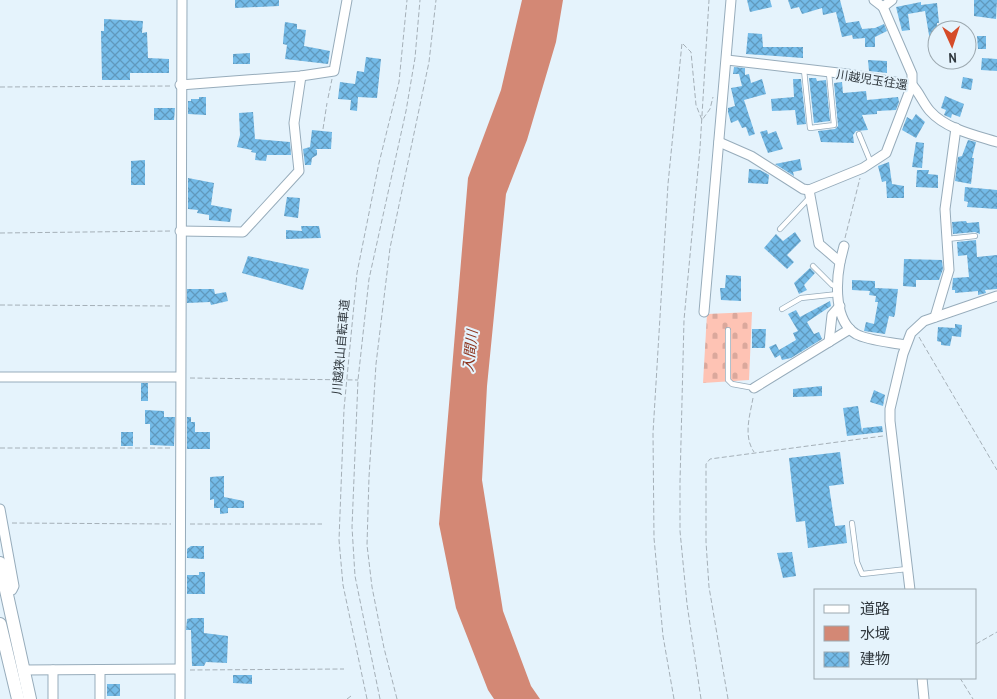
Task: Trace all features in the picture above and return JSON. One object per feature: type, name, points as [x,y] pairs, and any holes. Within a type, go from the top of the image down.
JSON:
[{"type":"main road","points":[[0,563],[6,592],[11,670],[30,699]]},
{"type":"main road","points":[[0,624],[18,699]]},
{"type":"street","points":[[180,699],[180,85],[182,0]]},
{"type":"street","points":[[180,85],[301,76],[334,71],[347,0]]},
{"type":"street","points":[[704,312],[731,0]]},
{"type":"street","points":[[810,194],[886,154],[912,85],[909,65],[884,7],[874,0]]},
{"type":"street","points":[[884,7],[892,0]]},
{"type":"street","name":"川越児玉往還","points":[[727,60],[912,85],[929,110],[938,118],[956,128],[997,142]]},
{"type":"street","points":[[180,232],[243,232],[299,171],[294,123],[301,76]]},
{"type":"street","points":[[935,317],[949,270],[945,209],[956,128]]},
{"type":"street","points":[[719,142],[751,156],[810,194],[820,244],[840,262]]},
{"type":"street","points":[[844,246],[840,262],[838,290],[840,306],[850,329],[857,335],[905,345]]},
{"type":"street","points":[[910,589],[890,409],[905,345],[915,329],[924,321],[997,296]]},
{"type":"street","points":[[829,342],[832,315],[840,306]]},
{"type":"street","points":[[754,388],[850,329]]},
{"type":"street","points":[[0,377],[180,378]]},
{"type":"street","points":[[0,509],[14,586],[12,590],[6,592]]},
{"type":"street","points":[[11,670],[179,669]]},
{"type":"street","points":[[53,670],[53,699]]},
{"type":"street","points":[[100,670],[100,699]]},
{"type":"street","points":[[922,679],[924,699]]},
{"type":"lane","points":[[804,70],[810,128],[834,125],[829,73]]},
{"type":"lane","points":[[859,134],[868,165]]},
{"type":"lane","points":[[780,229],[810,194]]},
{"type":"lane","points":[[947,239],[975,236]]},
{"type":"lane","points":[[813,266],[838,290]]},
{"type":"lane","points":[[782,309],[801,298],[838,290]]},
{"type":"lane","points":[[728,330],[728,380],[732,384],[754,388]]},
{"type":"lane","points":[[852,523],[857,562],[862,574],[907,569]]},
{"type":"path","name":"川越狭山自転車道","points":[[367,699],[343,585],[339,540],[346,379],[357,274],[379,163],[399,82],[408,0]]},
{"type":"path","points":[[380,699],[355,576],[352,527],[358,380],[369,279],[406,111],[415,58],[420,0]]},
{"type":"path","points":[[397,699],[384,648],[372,587],[367,545],[369,468],[376,364],[390,248],[428,71],[436,0]]},
{"type":"path","points":[[701,699],[686,604],[680,531],[680,482],[684,320],[702,120],[709,0]]},
{"type":"path","points":[[674,699],[664,636],[654,538],[653,433],[667,193],[682,43],[691,52],[696,105],[702,120]]},
{"type":"path","points":[[328,98],[334,71]]},
{"type":"path","points":[[0,87],[180,85]]},
{"type":"path","points":[[702,120],[710,109],[714,93]]},
{"type":"path","points":[[323,129],[327,102]]},
{"type":"path","points":[[844,246],[859,181],[868,165]]},
{"type":"path","points":[[0,233],[180,232]]},
{"type":"path","points":[[0,305],[180,306]]},
{"type":"path","points":[[915,329],[997,470]]},
{"type":"path","points":[[180,378],[333,378],[358,380]]},
{"type":"path","points":[[754,388],[748,438],[749,445],[754,453]]},
{"type":"path","points":[[728,699],[709,578],[706,542],[706,464],[710,459],[892,435]]},
{"type":"path","points":[[0,448],[180,448]]},
{"type":"path","points":[[2,523],[322,524]]},
{"type":"path","points":[[977,643],[997,632]]},
{"type":"path","points":[[179,669],[344,669]]},
{"type":"path","points":[[961,679],[972,699]]},
{"type":"path","points":[[347,699],[351,696]]},
{"type":"green space","points":[[752,312],[749,380],[703,383],[707,314]]},
{"type":"water","name":"入間川","points":[[522,0],[563,0],[556,42],[527,140],[506,194],[487,386],[482,480],[503,611],[531,686],[540,699],[494,699],[488,690],[456,608],[439,524],[468,178],[501,90]]},
{"type":"building","points":[[235,0],[279,0],[279,6],[235,8]]},
{"type":"building","points":[[747,0],[770,0],[772,7],[750,12]]},
{"type":"building","points":[[788,0],[840,0],[846,23],[859,21],[862,29],[875,28],[884,24],[887,31],[875,37],[875,47],[865,47],[865,38],[853,39],[852,35],[842,37],[836,12],[823,15],[822,8],[802,14],[799,7],[791,9]]},
{"type":"building","points":[[974,0],[997,0],[996,19],[974,16]]},
{"type":"building","points":[[921,2],[921,5],[937,3],[939,20],[927,20],[927,23],[925,11],[908,14],[910,30],[902,31],[896,7]]},
{"type":"building","points":[[104,19],[143,21],[142,33],[147,32],[148,58],[169,59],[169,73],[130,73],[130,80],[102,80],[101,31],[104,31]]},
{"type":"building","points":[[285,22],[297,24],[297,29],[306,30],[304,46],[330,51],[328,64],[285,59],[287,45],[283,44],[283,42]]},
{"type":"building","points":[[748,33],[762,34],[763,47],[803,47],[803,58],[746,54]]},
{"type":"building","points":[[977,36],[986,36],[986,49],[978,49]]},
{"type":"building","points":[[250,53],[250,64],[233,64],[233,54]]},
{"type":"building","points":[[366,57],[381,59],[377,98],[358,97],[357,111],[350,110],[351,100],[338,99],[340,82],[355,84],[357,71],[364,72]]},
{"type":"building","points":[[982,58],[997,59],[997,71],[981,70]]},
{"type":"building","points":[[868,60],[887,61],[887,73],[869,71]]},
{"type":"building","points":[[734,67],[745,68],[745,75],[749,74],[751,83],[762,79],[766,94],[744,100],[755,134],[749,136],[746,127],[742,128],[738,120],[731,123],[728,112],[728,108],[735,106],[731,88],[742,86],[739,74],[733,74]]},
{"type":"building","points":[[963,77],[973,79],[971,90],[961,88]]},
{"type":"building","points":[[809,78],[816,78],[817,81],[826,80],[830,121],[814,123]]},
{"type":"building","points":[[793,79],[801,79],[806,124],[797,125],[795,110],[772,111],[771,99],[794,97]]},
{"type":"building","points":[[842,82],[843,93],[866,91],[867,100],[898,97],[899,102],[896,110],[877,111],[877,114],[862,115],[868,130],[856,131],[853,135],[854,143],[821,142],[818,131],[835,129],[838,126],[834,83]]},
{"type":"building","points":[[945,96],[964,104],[960,117],[952,114],[951,118],[944,115],[946,110],[941,108]]},
{"type":"building","points":[[199,97],[206,97],[206,115],[188,114],[188,101],[199,99]]},
{"type":"building","points":[[154,108],[175,108],[174,120],[154,120]]},
{"type":"building","points":[[253,112],[255,139],[290,142],[291,155],[267,155],[266,161],[255,160],[256,153],[251,152],[252,150],[237,147],[240,135],[239,113]]},
{"type":"building","points":[[916,114],[925,122],[916,138],[902,130],[907,117],[912,120]]},
{"type":"building","points":[[312,130],[332,132],[331,149],[315,149],[317,150],[317,155],[312,158],[311,165],[305,165],[303,149],[310,147]]},
{"type":"building","points":[[767,130],[768,134],[776,131],[783,149],[768,153],[760,132]]},
{"type":"building","points":[[968,140],[976,142],[972,158],[974,158],[971,184],[955,181],[958,157],[962,156]]},
{"type":"building","points":[[916,142],[924,143],[922,168],[912,167]]},
{"type":"building","points":[[800,159],[802,170],[793,172],[794,176],[775,164]]},
{"type":"building","points":[[145,160],[145,185],[131,185],[131,161]]},
{"type":"building","points":[[889,162],[892,184],[904,186],[904,198],[887,198],[886,181],[882,182],[878,166]]},
{"type":"building","points":[[749,169],[760,170],[769,175],[768,184],[748,183]]},
{"type":"building","points":[[917,170],[929,170],[928,174],[938,175],[938,188],[916,187]]},
{"type":"building","points":[[188,178],[214,183],[211,205],[232,209],[230,222],[209,220],[209,215],[197,213],[198,210],[188,209]]},
{"type":"building","points":[[965,187],[997,190],[997,209],[967,207],[968,202],[964,201]]},
{"type":"building","points":[[287,197],[300,198],[298,218],[284,216]]},
{"type":"building","points":[[966,221],[967,223],[979,222],[980,234],[975,232],[953,234],[952,222]]},
{"type":"building","points":[[301,226],[319,226],[321,238],[286,239],[286,230],[302,231]]},
{"type":"building","points":[[795,232],[801,241],[787,255],[794,262],[787,269],[764,248],[776,234],[783,241]]},
{"type":"building","points":[[976,240],[977,257],[997,255],[997,289],[985,290],[986,293],[978,295],[978,291],[955,293],[955,290],[952,290],[953,278],[969,277],[967,255],[958,256],[957,242]]},
{"type":"building","points":[[248,256],[309,269],[303,290],[242,273]]},
{"type":"building","points":[[904,259],[942,260],[943,269],[939,280],[916,280],[916,287],[903,286]]},
{"type":"building","points":[[810,268],[815,273],[804,285],[807,290],[799,294],[794,283]]},
{"type":"building","points":[[726,275],[741,276],[741,301],[721,300],[720,288],[725,288]]},
{"type":"building","points":[[852,280],[875,281],[875,288],[898,289],[895,314],[894,317],[889,316],[885,334],[864,331],[866,322],[874,324],[878,302],[875,302],[876,296],[869,295],[870,291],[852,290]]},
{"type":"building","points":[[187,289],[214,289],[215,294],[226,292],[228,301],[211,305],[210,302],[187,303]]},
{"type":"building","points":[[830,301],[831,306],[807,322],[814,334],[819,332],[822,339],[791,358],[782,360],[780,355],[775,358],[769,347],[776,344],[779,350],[796,340],[793,333],[798,331],[788,314],[796,310],[800,317]]},
{"type":"building","points":[[955,324],[962,325],[961,337],[952,336],[950,346],[941,345],[941,342],[937,341],[938,327],[955,328]]},
{"type":"building","points":[[752,329],[766,329],[765,348],[752,348]]},
{"type":"building","points":[[141,383],[148,383],[148,401],[141,401]]},
{"type":"building","points":[[822,386],[822,396],[793,397],[793,389]]},
{"type":"building","points":[[874,390],[885,395],[883,406],[870,402]]},
{"type":"building","points":[[858,406],[862,432],[863,428],[882,426],[883,432],[847,436],[843,408]]},
{"type":"building","points":[[145,410],[164,411],[164,417],[175,417],[174,446],[150,445],[150,424],[145,424]]},
{"type":"building","points":[[187,417],[191,417],[191,422],[195,422],[195,432],[210,432],[210,449],[187,449]]},
{"type":"building","points":[[121,432],[133,432],[133,446],[121,446]]},
{"type":"building","points":[[840,452],[844,484],[829,486],[835,526],[845,525],[847,543],[808,548],[805,521],[796,522],[789,458]]},
{"type":"building","points":[[224,476],[224,497],[244,501],[244,508],[228,508],[228,513],[220,514],[220,508],[214,508],[214,499],[210,500],[210,477]]},
{"type":"building","points":[[191,546],[204,546],[204,559],[187,558],[187,549]]},
{"type":"building","points":[[792,552],[796,576],[783,578],[777,553]]},
{"type":"building","points":[[199,572],[205,572],[205,594],[187,594],[187,575],[199,575]]},
{"type":"building","points":[[204,618],[204,633],[228,636],[227,663],[206,662],[204,666],[192,666],[191,630],[186,630],[187,619]]},
{"type":"building","points":[[233,675],[252,675],[252,684],[233,683]]},
{"type":"building","points":[[107,684],[120,684],[120,696],[107,696]]}]
